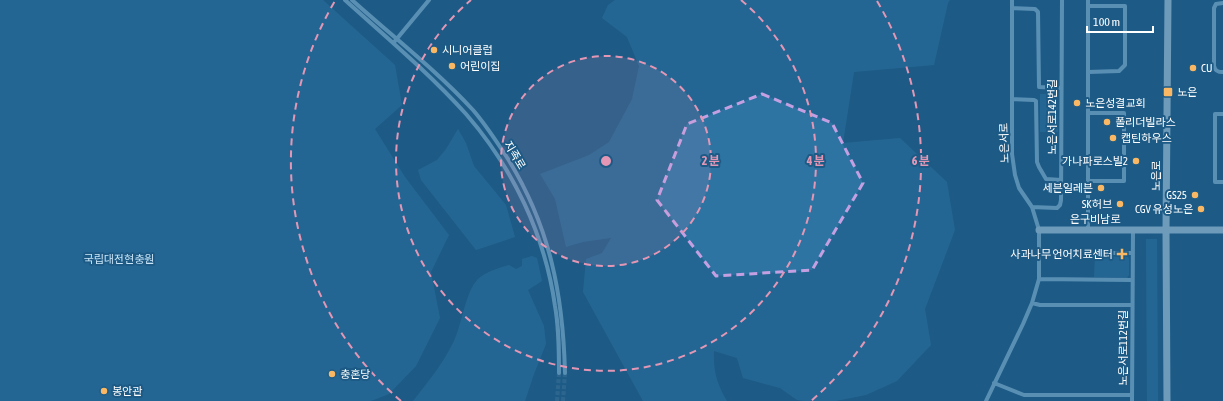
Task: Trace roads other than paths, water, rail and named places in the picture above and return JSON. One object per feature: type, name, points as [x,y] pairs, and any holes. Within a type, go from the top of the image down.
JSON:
[{"type":"street","name":"지족로","points":[[345,0],[443,81],[474,111],[495,138],[524,187],[543,231],[556,276],[563,328],[565,373]]},
{"type":"street","name":"지족로","points":[[352,0],[395,41],[467,115],[496,152],[518,190],[527,209],[540,245],[551,283],[558,328],[560,373]]},
{"type":"street","points":[[395,41],[429,0]]},
{"type":"street","name":"노은서로","points":[[986,401],[1032,303],[1039,279],[1039,230],[1032,207],[1019,188],[1015,175],[1012,154],[1012,0]]},
{"type":"street","name":"노은서로142번길","points":[[1032,207],[1057,208],[1061,200],[1062,0]]},
{"type":"street","points":[[1088,0],[1088,230]]},
{"type":"street","name":"노은로","points":[[1167,401],[1166,230],[1168,0]]},
{"type":"street","points":[[1223,3],[1216,4],[1214,8],[1214,66],[1218,72],[1223,72]]},
{"type":"street","points":[[1088,6],[1125,6],[1125,65],[1119,71],[1088,72]]},
{"type":"street","points":[[1012,8],[1035,9],[1038,12],[1038,84],[1040,88],[1061,88]]},
{"type":"street","points":[[1012,99],[1036,101],[1037,162],[1046,179],[1061,180]]},
{"type":"street","points":[[1088,113],[1124,113],[1124,181],[1088,181]]},
{"type":"street","points":[[1223,114],[1215,114],[1215,182],[1223,182]]},
{"type":"street","name":"은구비남로","points":[[1039,230],[1223,230]]},
{"type":"street","name":"노은서로112번길","points":[[994,383],[1024,395],[1132,395],[1133,230]]},
{"type":"street","points":[[1040,253],[1132,253]]},
{"type":"street","points":[[1039,279],[1132,280]]},
{"type":"street","points":[[1032,303],[1040,305],[1132,305]]},
{"type":"street","points":[[1132,395],[1132,401]]},
{"type":"tunnel","points":[[557,401],[559,373]]},
{"type":"tunnel","points":[[563,401],[565,373]]},
{"type":"place","name":"시니어클럽","points":[[434,50]]},
{"type":"place","name":"어린이집","points":[[452,66]]},
{"type":"place","name":"CU","points":[[1193,68]]},
{"type":"place","name":"노은","points":[[1168,92]]},
{"type":"place","name":"노은성결교회","points":[[1077,103]]},
{"type":"place","name":"폴리더빌라스","points":[[1107,122]]},
{"type":"place","name":"캡틴하우스","points":[[1113,138]]},
{"type":"place","name":"가나파로스빌2","points":[[1136,161]]},
{"type":"place","name":"세븐일레븐","points":[[1101,188]]},
{"type":"place","name":"GS25","points":[[1195,195]]},
{"type":"place","name":"SK허브","points":[[1120,204]]},
{"type":"place","name":"CGV 유성노은","points":[[1201,209]]},
{"type":"place","name":"사과나무 언어치료센터","points":[[1122,254]]},
{"type":"place","name":"충혼당","points":[[332,374]]},
{"type":"place","name":"봉안관","points":[[104,391]]},
{"type":"park label","name":"국립대전현충원","points":[[119,259]]}]
